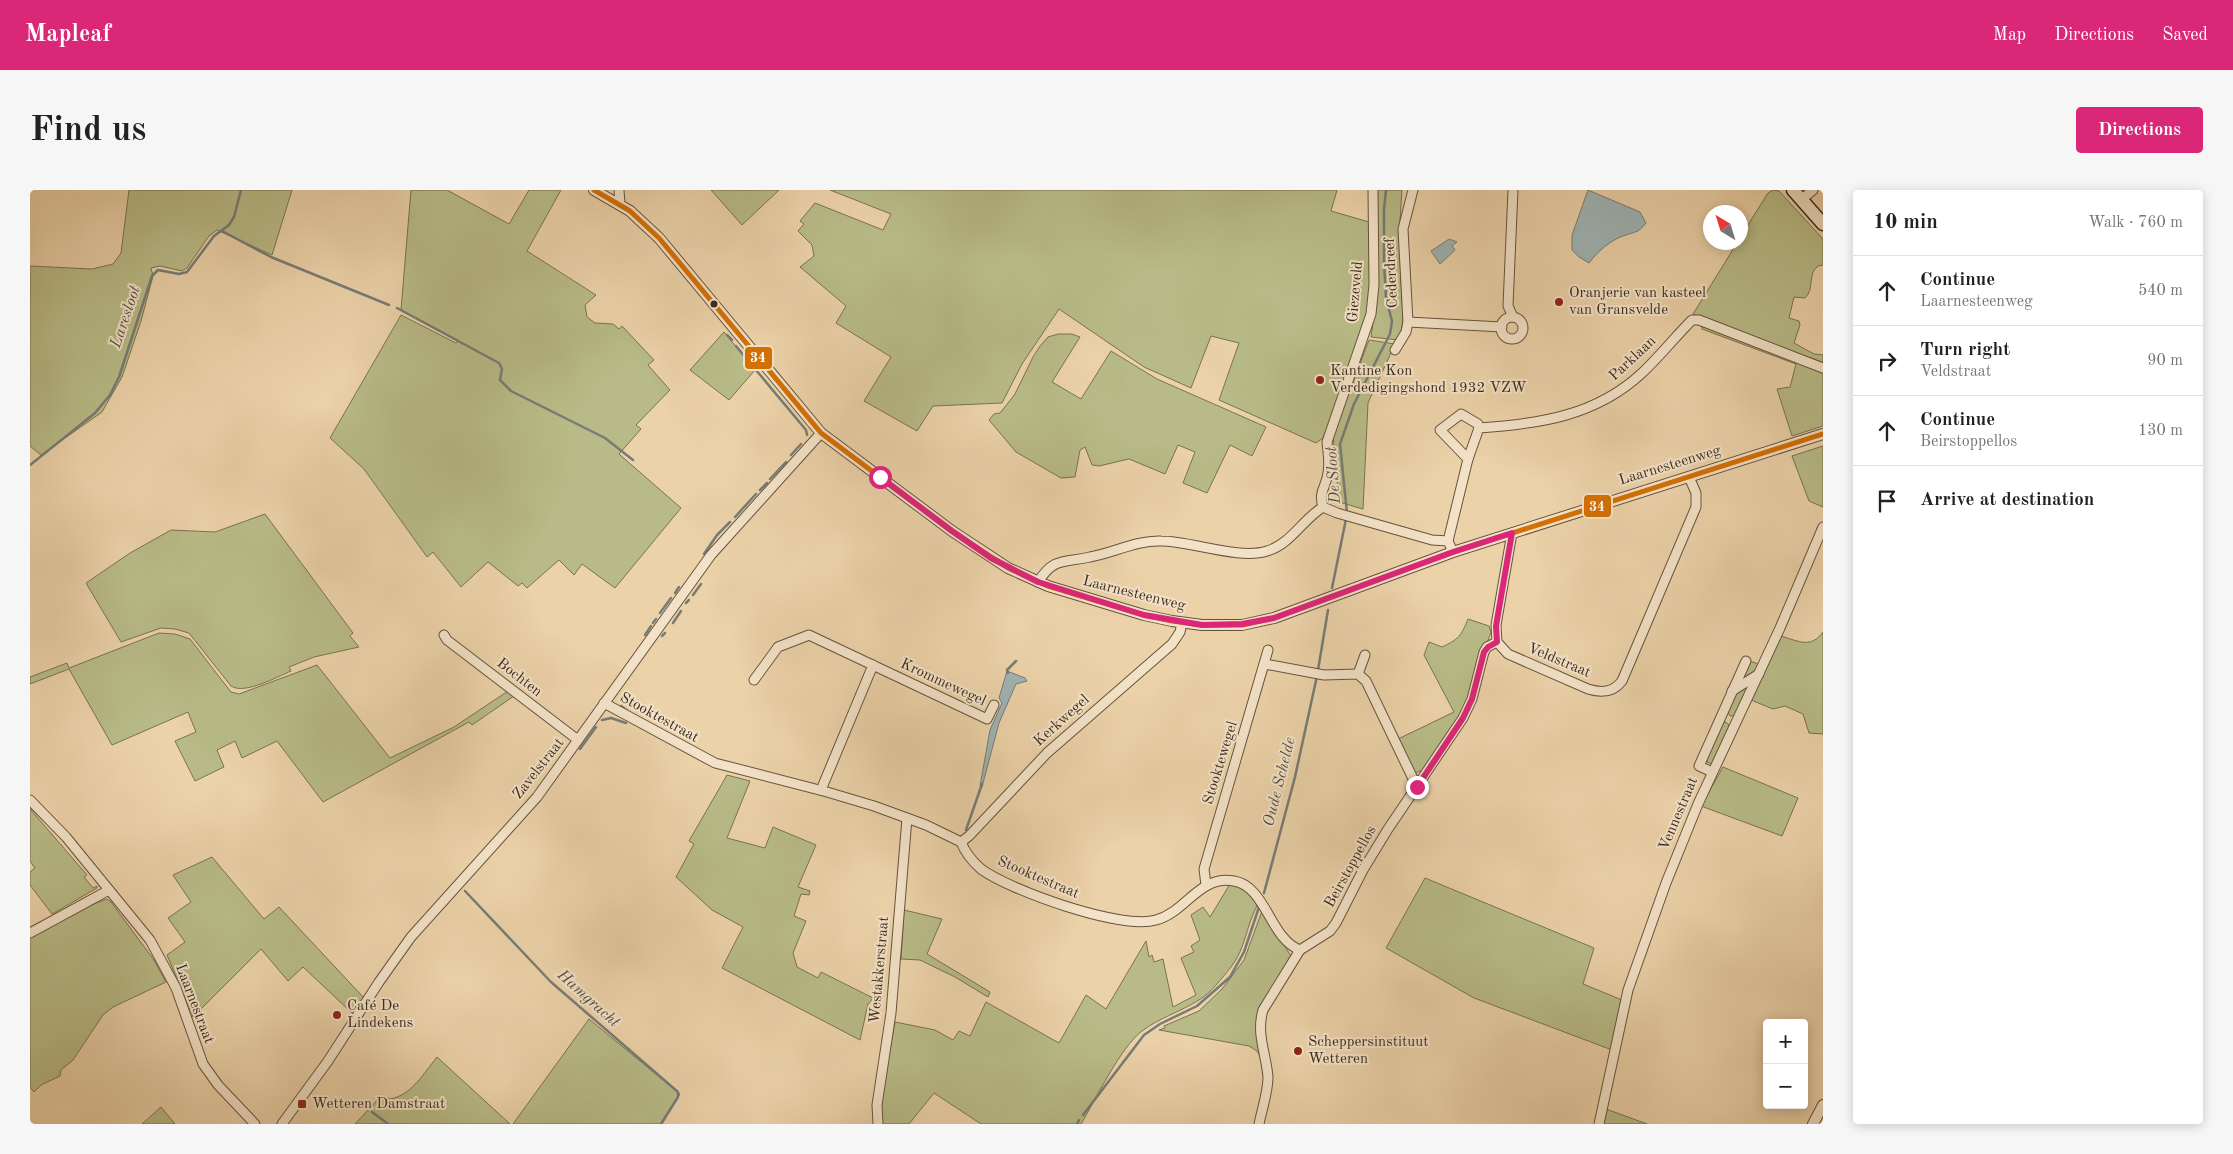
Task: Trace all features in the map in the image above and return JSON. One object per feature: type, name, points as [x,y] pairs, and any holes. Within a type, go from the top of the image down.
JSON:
[{"type":"main road","points":[[1797,195],[1823,224]]},
{"type":"street","name":"Laarnesteenweg","points":[[594,190],[620,204],[639,218],[659,238],[821,433],[952,531],[1000,563],[1038,582],[1144,615],[1182,623],[1202,625],[1242,624],[1274,618],[1453,552],[1823,434]]},
{"type":"street","points":[[619,190],[620,204]]},
{"type":"street","name":"Giezeveld","points":[[1323,507],[1320,496],[1328,475],[1330,460],[1326,442],[1365,338],[1371,314],[1374,285],[1373,190]]},
{"type":"street","name":"Cederdreef","points":[[1413,190],[1403,229],[1408,322],[1502,327],[1506,336],[1512,339],[1518,337],[1523,326],[1519,320],[1513,317],[1508,306],[1513,190]]},
{"type":"street","points":[[1797,195],[1813,190]]},
{"type":"street","points":[[1502,327],[1504,320],[1513,317]]},
{"type":"street","name":"Parklaan","points":[[1479,428],[1520,425],[1557,419],[1597,404],[1620,391],[1642,373],[1692,320],[1699,320],[1823,368]]},
{"type":"street","points":[[1395,350],[1406,332],[1408,322]]},
{"type":"street","points":[[1453,552],[1448,541],[1468,459],[1479,428],[1478,424],[1461,414],[1440,430],[1468,459]]},
{"type":"street","name":"Zavelstraat","points":[[282,1124],[328,1061],[379,982],[411,937],[537,797],[711,555],[821,433]]},
{"type":"street","name":"Veldstraat","points":[[1497,642],[1508,654],[1588,689],[1601,692],[1618,687],[1696,507],[1696,493],[1689,476]]},
{"type":"street","points":[[1038,582],[1048,568],[1055,564],[1159,540],[1240,553],[1266,552],[1287,542],[1310,516],[1323,507],[1352,518],[1432,540],[1448,541]]},
{"type":"street","name":"Vennestraat","points":[[1599,1124],[1628,990],[1669,875],[1712,772],[1759,674],[1823,528]]},
{"type":"street","points":[[1497,642],[1496,626],[1512,533]]},
{"type":"street","name":"Kerkwegel","points":[[961,842],[970,836],[1047,753],[1172,644],[1180,632],[1182,623]]},
{"type":"street","name":"Bochten","points":[[444,635],[447,640],[578,740]]},
{"type":"street","name":"Krommewegel","points":[[754,680],[778,647],[808,635],[987,718],[994,705]]},
{"type":"street","name":"Beirstoppellos","points":[[1300,950],[1330,931],[1336,923],[1363,870],[1463,718],[1472,699],[1484,652],[1488,647],[1497,642]]},
{"type":"street","name":"Stooktewegel","points":[[1206,885],[1204,869],[1268,650]]},
{"type":"street","points":[[1358,674],[1365,655]]},
{"type":"street","points":[[1712,772],[1699,766],[1746,661]]},
{"type":"street","points":[[1265,664],[1313,674],[1358,674],[1366,681],[1417,787]]},
{"type":"street","points":[[821,790],[873,665]]},
{"type":"street","points":[[1732,691],[1759,674]]},
{"type":"street","name":"Stooktestraat","points":[[604,703],[715,763],[821,790],[926,824],[961,842],[964,851],[980,868],[992,876],[1061,906],[1098,915],[1144,922],[1154,921],[1166,917],[1206,885],[1219,880],[1236,881],[1247,886],[1258,898],[1288,943],[1300,950]]},
{"type":"street","points":[[1721,716],[1736,722]]},
{"type":"street","name":"Laarnestraat","points":[[30,800],[66,838],[139,925],[164,963],[176,988],[203,1064],[218,1085],[255,1124]]},
{"type":"street","name":"Westakkerstraat","points":[[878,1124],[877,1105],[892,1013],[906,818]]},
{"type":"street","points":[[30,934],[109,890]]},
{"type":"street","points":[[1259,1124],[1268,1078],[1260,1036],[1260,1022],[1263,1010],[1300,950]]},
{"type":"street","points":[[1813,1124],[1823,1105]]},
{"type":"green space","points":[[129,190],[292,190],[272,255],[217,230],[209,236],[187,268],[182,271],[160,266],[151,268],[153,276],[141,321],[122,377],[102,412],[41,455],[30,446],[30,266],[92,269],[113,264],[121,253]]},
{"type":"green space","points":[[411,190],[447,190],[509,224],[529,190],[561,190],[527,251],[596,295],[585,305],[587,317],[595,323],[613,324],[619,329],[622,326],[654,360],[648,365],[670,390],[636,425],[641,429],[619,454],[681,508],[615,588],[582,564],[574,575],[559,560],[527,588],[522,583],[518,586],[488,562],[461,587],[433,552],[427,557],[364,469],[330,438],[401,315],[456,343],[458,340],[401,310]]},
{"type":"green space","points":[[711,190],[779,190],[742,225]]},
{"type":"green space","points":[[830,190],[1337,190],[1331,211],[1369,222],[1370,292],[1364,329],[1348,376],[1323,438],[1316,443],[1219,400],[1239,343],[1211,336],[1191,388],[1144,367],[1059,309],[1022,364],[1002,403],[933,406],[917,431],[864,401],[891,357],[836,323],[846,306],[800,267],[814,256],[812,245],[798,231],[804,224],[800,221],[815,203],[883,230],[891,214]]},
{"type":"green space","points":[[1377,190],[1402,190],[1399,236],[1403,321],[1399,340],[1371,337],[1378,287]]},
{"type":"green space","points":[[1773,190],[1779,191],[1823,239],[1823,265],[1815,269],[1810,290],[1805,298],[1794,297],[1789,318],[1799,321],[1800,325],[1794,343],[1814,354],[1823,355],[1823,426],[1792,436],[1777,389],[1790,387],[1796,364],[1702,329],[1701,318],[1693,314],[1733,250],[1748,250],[1748,225],[1768,193]]},
{"type":"green space","points":[[724,332],[755,370],[729,400],[690,370]]},
{"type":"green space","points":[[1058,334],[1072,334],[1080,337],[1052,382],[1081,399],[1111,351],[1157,379],[1266,427],[1252,456],[1230,445],[1207,493],[1183,483],[1195,452],[1178,445],[1165,474],[1129,459],[1099,466],[1092,465],[1085,447],[1080,450],[1075,477],[1061,478],[1016,452],[989,420],[994,414],[1000,413],[1015,394],[1040,346],[1048,337]]},
{"type":"green space","points":[[1369,340],[1395,344],[1368,403],[1363,509],[1339,502],[1333,434]]},
{"type":"green space","points":[[1823,446],[1823,507],[1809,501],[1792,456]]},
{"type":"green space","points":[[265,514],[353,633],[350,636],[359,647],[314,657],[289,667],[291,671],[269,681],[252,687],[237,688],[231,686],[189,633],[161,628],[121,642],[86,583],[130,553],[171,530],[215,532]]},
{"type":"green space","points":[[1468,619],[1489,626],[1491,632],[1463,712],[1425,769],[1415,773],[1398,739],[1454,712],[1424,655],[1429,642],[1442,647],[1456,639]]},
{"type":"green space","points":[[1823,632],[1823,734],[1809,733],[1803,714],[1785,706],[1773,709],[1751,700],[1781,636],[1809,642]]},
{"type":"green space","points":[[159,633],[175,634],[190,639],[231,692],[239,694],[317,665],[390,758],[454,727],[508,691],[514,696],[472,725],[469,722],[323,802],[277,741],[242,758],[235,741],[217,750],[224,767],[195,781],[175,741],[196,732],[188,712],[112,745],[69,669],[30,684],[30,677],[67,663],[69,668]]},
{"type":"green space","points":[[1749,661],[1760,666],[1756,674],[1738,685]]},
{"type":"green space","points":[[1754,680],[1736,716],[1730,716],[1727,711],[1736,692]]},
{"type":"green space","points":[[1726,722],[1730,726],[1717,758],[1711,764],[1707,762],[1707,757],[1722,724]]},
{"type":"green space","points":[[1723,767],[1798,798],[1782,836],[1701,806]]},
{"type":"green space","points":[[727,775],[750,781],[727,838],[765,848],[773,827],[816,845],[798,887],[810,891],[809,895],[801,894],[794,916],[806,921],[793,953],[797,967],[818,978],[821,972],[873,998],[868,1004],[860,1040],[722,968],[743,927],[712,910],[676,877],[694,844],[689,841]]},
{"type":"green space","points":[[30,809],[87,875],[84,877],[93,888],[97,886],[97,888],[52,914],[30,885],[30,872],[35,868],[30,861]]},
{"type":"green space","points":[[212,857],[264,919],[279,907],[364,998],[353,1014],[303,967],[288,981],[261,949],[193,1017],[167,955],[185,942],[168,918],[191,902],[173,875]]},
{"type":"green space","points":[[1425,878],[1594,948],[1583,984],[1622,1000],[1612,1050],[1474,998],[1386,948]]},
{"type":"green space","points":[[1230,884],[1248,890],[1258,904],[1236,960],[1216,985],[1203,997],[1149,1026],[1134,1039],[1117,1061],[1081,1124],[981,1124],[934,1093],[909,1124],[882,1124],[880,1105],[895,1022],[935,1030],[953,1040],[959,1031],[970,1036],[986,1002],[1059,1043],[1086,995],[1106,1009],[1146,941],[1149,957],[1152,955],[1154,962],[1163,959],[1173,1007],[1196,995],[1181,958],[1194,952],[1191,946],[1200,940],[1191,915],[1203,907],[1210,917]]},
{"type":"green space","points":[[107,899],[154,960],[166,982],[113,1007],[103,1015],[73,1060],[61,1070],[60,1076],[41,1085],[34,1092],[30,1087],[30,938]]},
{"type":"green space","points":[[904,910],[942,919],[927,954],[990,992],[988,997],[955,977],[920,960],[901,959]]},
{"type":"green space","points":[[1262,911],[1291,956],[1269,992],[1259,1013],[1257,1039],[1260,1056],[1257,1051],[1249,1046],[1159,1030],[1199,1011],[1222,989],[1244,960]]},
{"type":"green space","points":[[589,1019],[680,1094],[662,1124],[513,1124]]},
{"type":"green space","points":[[437,1057],[510,1124],[355,1124],[382,1095],[390,1099],[405,1093],[422,1077]]},
{"type":"green space","points":[[161,1107],[175,1124],[142,1124]]},
{"type":"green space","points":[[1606,1109],[1647,1124],[1603,1124]]},
{"type":"shaded area","points":[[1588,190],[1640,212],[1646,223],[1638,231],[1609,243],[1589,263],[1572,250],[1572,235]]},
{"type":"shaded area","points":[[1449,239],[1457,242],[1452,246],[1455,250],[1440,264],[1431,251]]},
{"type":"shaded area","points":[[1007,671],[1025,678],[1027,681],[1016,684],[999,723],[982,787],[980,786],[990,730],[1002,703],[999,698]]},
{"type":"waterway","name":"Laresloot","points":[[30,465],[95,413],[110,395],[119,377],[152,276],[158,270],[179,274],[187,272],[214,236],[229,225],[234,217],[241,190]]},
{"type":"waterway","name":"De Sloot","points":[[1347,513],[1340,444],[1354,404],[1390,334],[1392,321],[1386,298],[1384,263],[1386,190]]},
{"type":"waterway","points":[[222,231],[271,257],[389,305]]},
{"type":"waterway","points":[[397,308],[499,363],[502,369],[500,380],[511,391],[605,438],[633,460]]},
{"type":"waterway","points":[[727,335],[732,340]]},
{"type":"waterway","points":[[736,346],[806,430],[807,435]]},
{"type":"waterway","points":[[791,455],[801,444]]},
{"type":"waterway","points":[[770,479],[786,462]]},
{"type":"waterway","points":[[760,490],[767,483]]},
{"type":"waterway","points":[[735,517],[756,494]]},
{"type":"waterway","name":"De Sloot","points":[[1332,588],[1346,519]]},
{"type":"waterway","points":[[704,554],[717,535],[730,522]]},
{"type":"waterway","points":[[693,595],[701,584]]},
{"type":"waterway","points":[[675,593],[679,587]]},
{"type":"waterway","points":[[660,613],[671,598]]},
{"type":"waterway","points":[[686,603],[689,600]]},
{"type":"waterway","name":"Oude Schelde","points":[[1318,670],[1328,610]]},
{"type":"waterway","points":[[673,623],[681,611]]},
{"type":"waterway","points":[[653,623],[656,619]]},
{"type":"waterway","points":[[645,635],[651,626]]},
{"type":"waterway","points":[[662,636],[665,633]]},
{"type":"waterway","points":[[1008,673],[1007,670],[1016,661]]},
{"type":"waterway","name":"Oude Schelde","points":[[1264,893],[1295,777],[1317,676]]},
{"type":"waterway","points":[[621,706],[629,712]]},
{"type":"waterway","points":[[602,720],[611,718],[626,723]]},
{"type":"waterway","points":[[580,749],[596,727]]},
{"type":"waterway","points":[[966,830],[982,784]]},
{"type":"waterway","name":"Hamgracht","points":[[465,891],[551,982],[678,1092],[678,1097],[661,1124]]},
{"type":"waterway","name":"Oude Schelde","points":[[1083,1115],[1144,1035],[1160,1024],[1197,1006],[1230,977],[1244,952],[1259,907]]},
{"type":"waterway","points":[[372,1112],[388,1124]]},
{"type":"waterway","name":"Oude Schelde","points":[[1077,1124],[1079,1120]]},
{"type":"transit line","name":"34","points":[[594,190],[630,211],[659,238],[821,433],[952,531],[1008,568],[1048,586],[1144,615],[1172,621],[1202,625],[1242,625],[1274,618],[1453,552],[1823,434]]},
{"type":"place","name":"Oranjerie van kasteel van Gransvelde","points":[[1559,302]]},
{"type":"place","name":"Kantine Kon Verdedigingshond 1932 VZW","points":[[1320,380]]},
{"type":"place","name":"Café De Lindekens","points":[[337,1015]]},
{"type":"place","name":"Scheppersinstituut Wetteren","points":[[1298,1051]]},
{"type":"place","name":"Wetteren Damstraat","points":[[302,1104]]},
{"type":"route","points":[[880,477],[991,558],[1038,582],[1144,615],[1202,625],[1242,624],[1274,618],[1453,552],[1512,533],[1496,626],[1497,642],[1488,647],[1484,652],[1472,699],[1463,718],[1451,739],[1417,787]]}]
